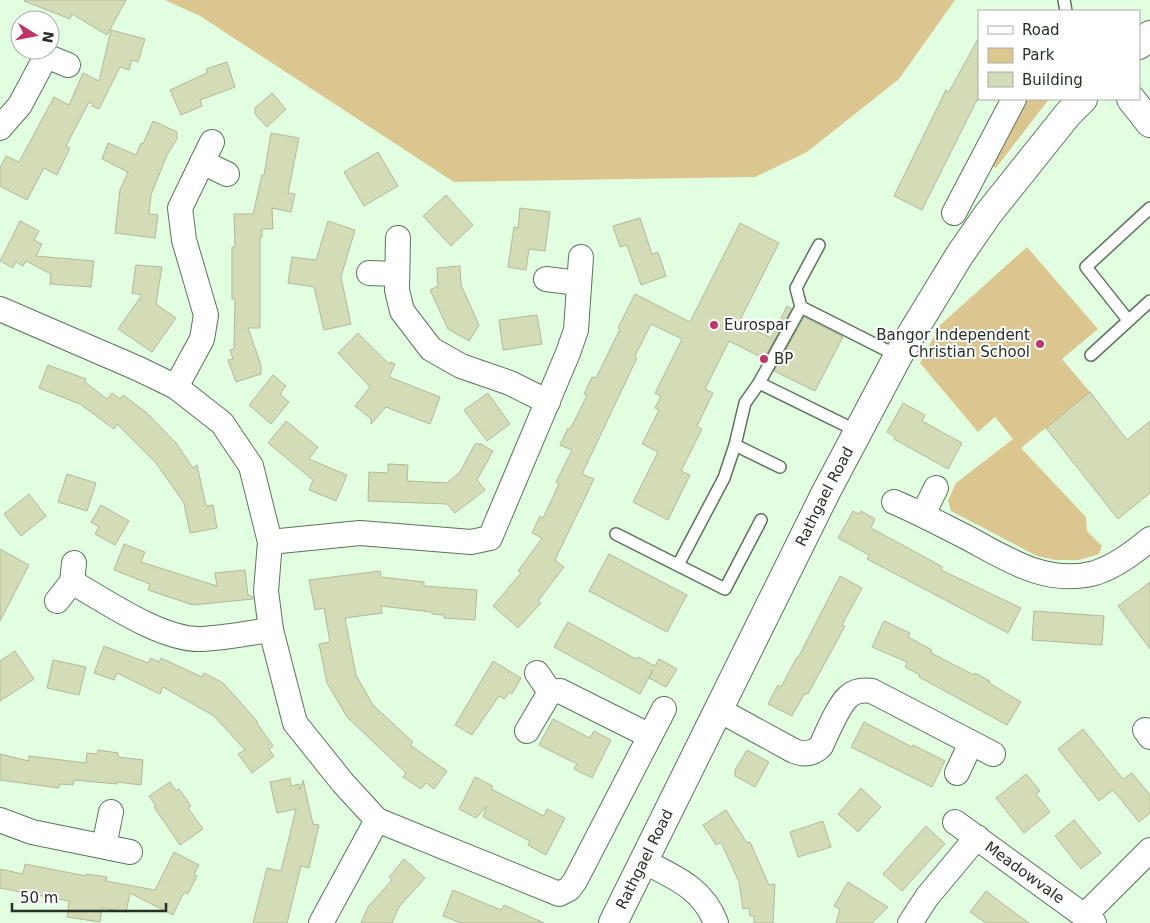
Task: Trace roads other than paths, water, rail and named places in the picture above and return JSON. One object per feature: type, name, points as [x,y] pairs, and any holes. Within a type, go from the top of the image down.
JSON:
[{"type":"street","points":[[1140,44],[1150,35]]},
{"type":"street","points":[[0,128],[20,105],[40,60]]},
{"type":"street","points":[[58,60],[68,65]]},
{"type":"street","points":[[954,213],[1013,100]]},
{"type":"street","name":"Rathgael Road","points":[[613,923],[857,431],[898,356],[983,220],[1068,114],[1082,100]]},
{"type":"street","points":[[1132,100],[1150,123]]},
{"type":"street","points":[[176,387],[202,339],[206,315],[184,240],[180,208],[207,152],[227,174]]},
{"type":"street","points":[[398,238],[396,274],[397,290],[402,311],[431,349],[461,366],[510,383],[548,402]]},
{"type":"street","points":[[270,542],[360,533],[471,542],[490,538],[548,402],[576,330],[581,257]]},
{"type":"street","points":[[369,273],[396,274]]},
{"type":"street","points":[[546,279],[578,283]]},
{"type":"street","points":[[0,309],[176,387],[222,423],[251,466],[270,542],[266,591],[271,630],[295,723],[343,783],[377,820],[559,894],[569,889],[575,882],[664,709]]},
{"type":"street","points":[[923,514],[936,488]]},
{"type":"street","points":[[894,502],[923,514],[1024,568],[1046,574],[1068,576],[1094,573],[1118,563],[1150,539]]},
{"type":"street","points":[[57,601],[73,573],[148,624],[180,638],[201,639],[271,630]]},
{"type":"street","points":[[527,731],[544,682],[650,736]]},
{"type":"street","points":[[719,710],[794,751],[807,753],[817,750],[821,746],[849,696],[857,692],[872,691],[993,754]]},
{"type":"street","points":[[957,773],[971,743]]},
{"type":"street","points":[[104,846],[111,812]]},
{"type":"street","points":[[0,820],[32,832],[130,852]]},
{"type":"street","points":[[321,923],[377,820]]},
{"type":"street","name":"Meadowvale","points":[[955,822],[1090,920]]},
{"type":"street","points":[[910,923],[927,897],[977,837]]},
{"type":"street","points":[[1090,920],[1091,909],[1150,850]]},
{"type":"street","points":[[644,861],[675,877],[694,890],[704,902],[716,923]]},
{"type":"lane","points":[[1128,320],[1086,267],[1150,208]]},
{"type":"lane","points":[[678,565],[724,478],[745,403],[759,383],[801,307],[796,288],[819,245]]},
{"type":"lane","points":[[1091,355],[1150,301]]},
{"type":"lane","points":[[801,307],[898,356]]},
{"type":"lane","points":[[759,383],[857,431]]},
{"type":"lane","points":[[734,445],[780,467]]},
{"type":"lane","points":[[616,534],[724,589],[761,520]]},
{"type":"place","name":"Eurospar","points":[[714,325]]},
{"type":"place","name":"Bangor Independent Christian School","points":[[1040,344]]},
{"type":"place","name":"BP","points":[[764,359]]}]
